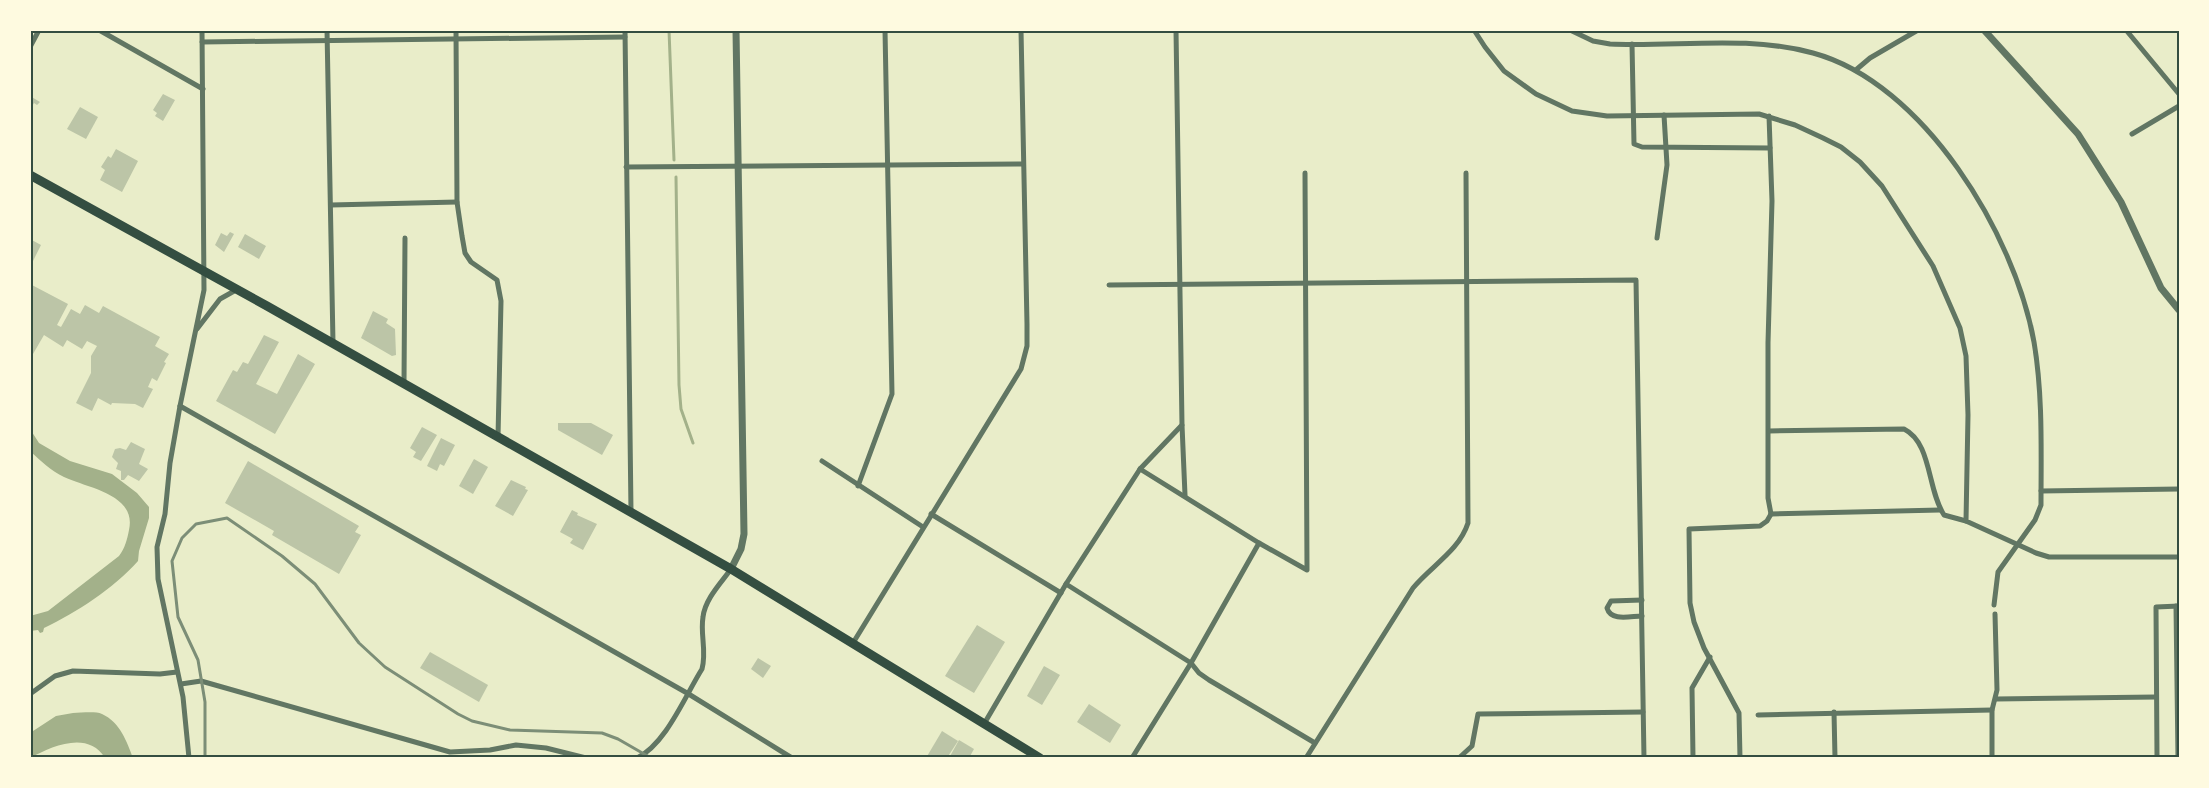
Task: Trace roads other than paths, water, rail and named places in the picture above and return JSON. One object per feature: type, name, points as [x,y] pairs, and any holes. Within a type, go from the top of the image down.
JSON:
[{"type":"main road","points":[[30,174],[731,569],[1040,758]]},
{"type":"street","points":[[30,47],[39,30]]},
{"type":"street","points":[[99,30],[203,89]]},
{"type":"street","points":[[189,758],[181,684],[159,579],[158,547],[165,514],[170,463],[180,406],[204,290],[201,30]]},
{"type":"street","points":[[327,30],[333,343]]},
{"type":"street","points":[[456,30],[457,202],[465,253],[471,262],[497,280],[500,289],[502,314],[498,437]]},
{"type":"street","points":[[625,30],[631,512]]},
{"type":"street","points":[[637,758],[645,754],[658,741],[702,669],[705,658],[703,618],[706,604],[731,569],[741,549],[744,534],[736,30]]},
{"type":"street","points":[[858,486],[892,394],[885,30]]},
{"type":"street","points":[[853,643],[1021,369],[1027,346],[1021,30]]},
{"type":"street","points":[[1176,30],[1185,495]]},
{"type":"street","points":[[1474,30],[1504,70],[1536,94],[1554,104],[1584,114],[1607,116],[1745,113],[1770,116],[1842,147],[1860,162],[1882,186],[1941,281],[1960,328],[1966,356],[1968,415],[1966,521]]},
{"type":"street","points":[[1570,30],[1577,35],[1602,43],[1758,44],[1812,52],[1857,69],[1885,88],[1905,106],[1952,160],[1988,218],[2009,262],[2023,300],[2034,347],[2039,401],[2041,505],[2036,520],[1998,572],[1994,605]]},
{"type":"street","points":[[1857,69],[1870,58],[1918,30]]},
{"type":"street","points":[[1984,30],[2078,134],[2121,202],[2161,288],[2179,310]]},
{"type":"street","points":[[2126,30],[2179,94]]},
{"type":"street","points":[[202,42],[625,37]]},
{"type":"street","points":[[1632,44],[1634,144],[1642,147],[1770,148]]},
{"type":"street","points":[[2132,134],[2179,106]]},
{"type":"street","points":[[1657,238],[1667,165],[1664,115]]},
{"type":"street","points":[[1740,758],[1739,713],[1694,622],[1690,603],[1689,529],[1760,526],[1771,514],[1768,498],[1768,322],[1772,201],[1770,116]]},
{"type":"street","points":[[626,167],[1023,164]]},
{"type":"street","points":[[1140,469],[1307,570],[1305,173]]},
{"type":"street","points":[[1306,758],[1413,588],[1445,558],[1466,531],[1470,510],[1466,173]]},
{"type":"street","points":[[331,205],[457,202]]},
{"type":"street","points":[[404,385],[405,238]]},
{"type":"street","points":[[1108,285],[1636,280],[1644,758]]},
{"type":"street","points":[[196,331],[220,299],[237,289]]},
{"type":"street","points":[[180,406],[687,693],[792,758]]},
{"type":"street","points":[[984,724],[1066,584],[1140,469],[1182,425]]},
{"type":"street","points":[[1769,431],[1904,429],[1915,434],[1922,446],[1935,498],[1944,515],[1966,521],[2036,553],[2058,558],[2179,556]]},
{"type":"street","points":[[822,461],[923,527]]},
{"type":"street","points":[[2041,491],[2179,489]]},
{"type":"street","points":[[1771,514],[1941,510]]},
{"type":"street","points":[[931,514],[1061,593]]},
{"type":"street","points":[[1132,758],[1191,663],[1259,543]]},
{"type":"street","points":[[1066,584],[1191,663],[1209,680],[1315,743]]},
{"type":"street","points":[[1642,600],[1611,601],[1606,608],[1608,614],[1613,617],[1642,616]]},
{"type":"street","points":[[2157,758],[2156,607],[2177,606],[2178,758]]},
{"type":"street","points":[[1992,758],[1992,710],[1996,699],[1995,614]]},
{"type":"street","points":[[1693,758],[1692,688],[1710,657]]},
{"type":"street","points":[[30,694],[55,676],[73,671],[156,674],[177,672]]},
{"type":"street","points":[[181,684],[201,681],[450,752],[490,750],[516,745],[546,748],[586,758]]},
{"type":"street","points":[[1996,699],[2156,697]]},
{"type":"street","points":[[1758,715],[1992,710]]},
{"type":"street","points":[[1460,758],[1472,746],[1478,714],[1643,712]]},
{"type":"street","points":[[1834,712],[1835,758]]},
{"type":"waterway","points":[[669,30],[674,160]]},
{"type":"waterway","points":[[676,177],[679,385],[681,409],[693,443]]},
{"type":"railway","points":[[205,758],[205,702],[198,660],[178,617],[172,561],[182,538],[196,524],[227,518],[282,556],[315,584],[359,643],[385,667],[458,714],[472,721],[510,730],[602,733],[618,739],[651,758]]}]
